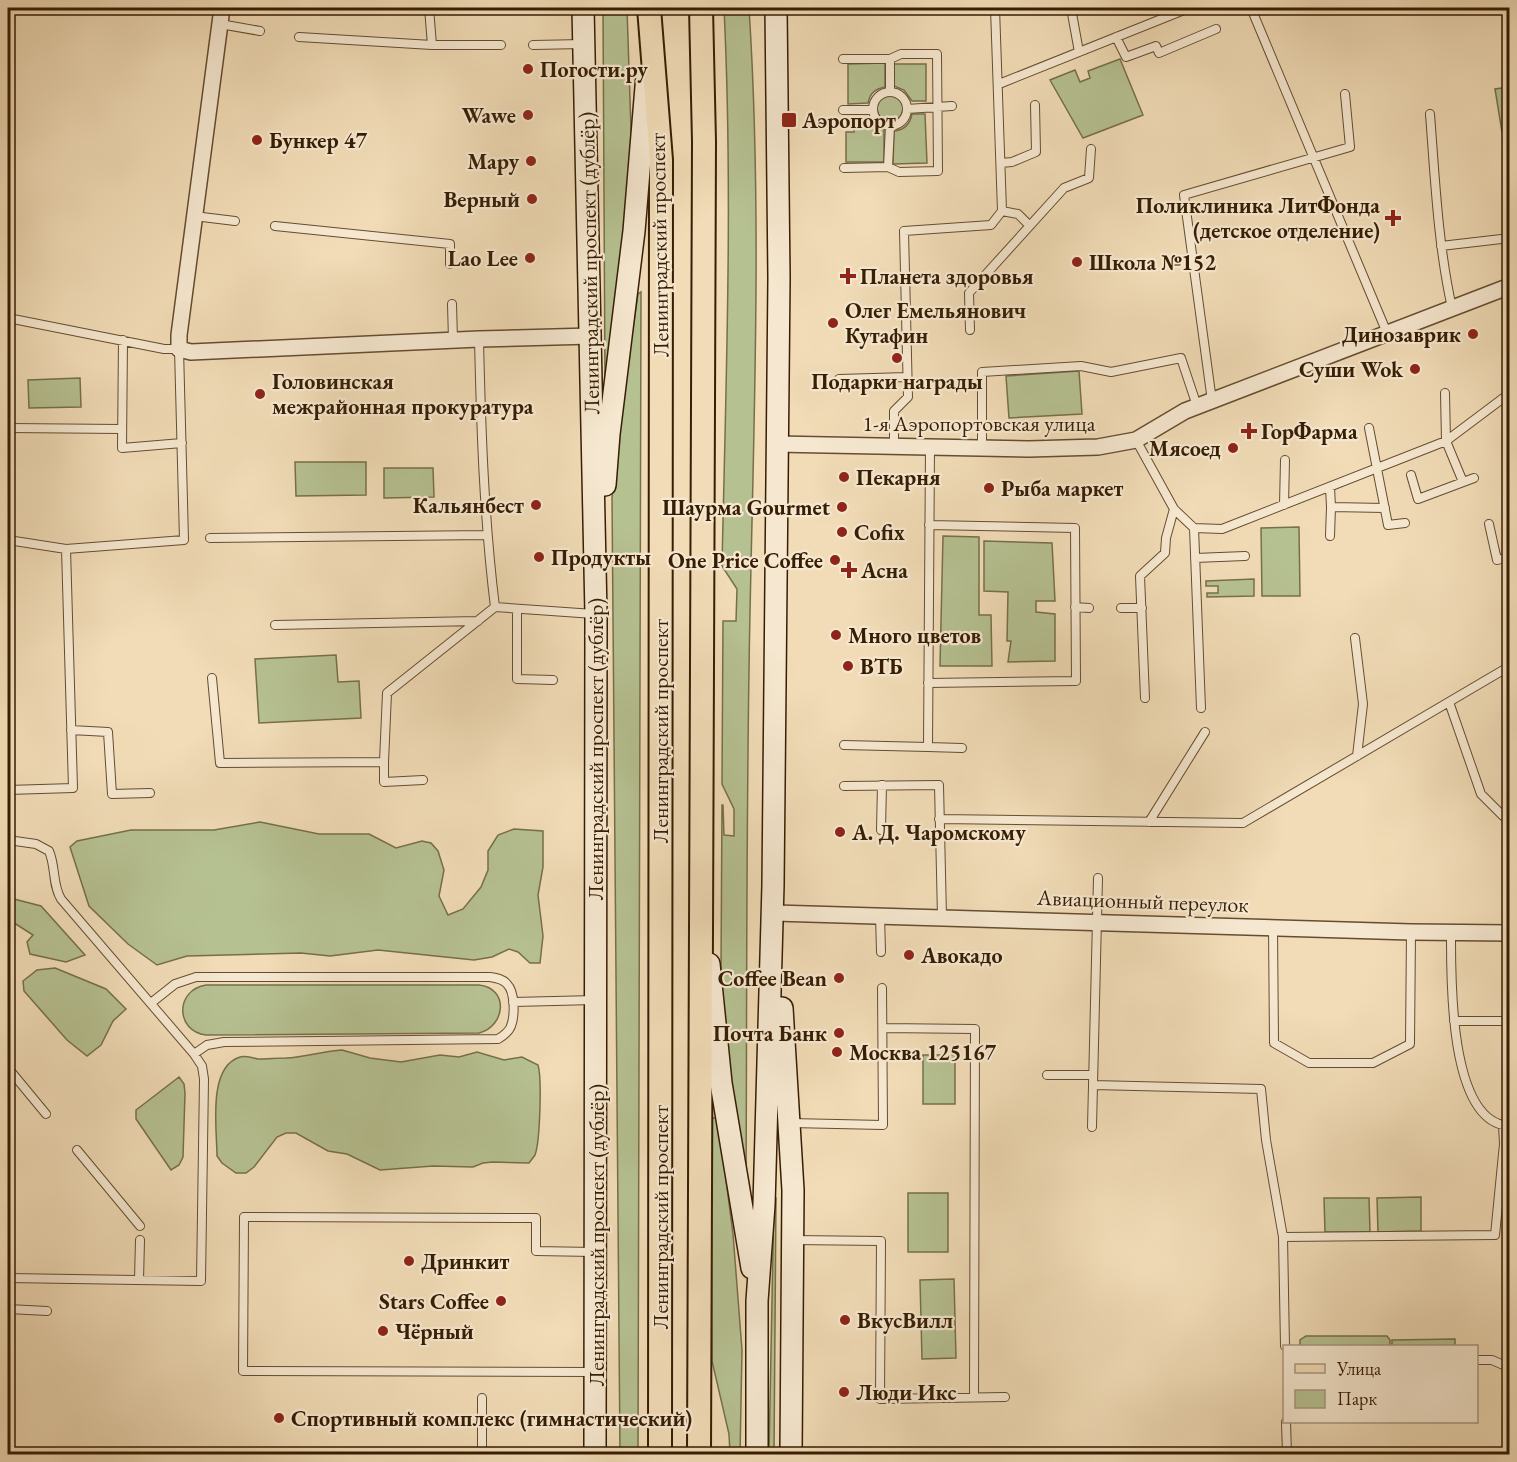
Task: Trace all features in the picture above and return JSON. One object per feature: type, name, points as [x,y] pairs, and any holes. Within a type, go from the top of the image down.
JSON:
[{"type":"main road","name":"Ленинградский проспект (дублёр)","points":[[583,8],[595,605],[595,1455]]},
{"type":"main road","name":"Ленинградский проспект","points":[[649,8],[661,160],[660,1455]]},
{"type":"main road","name":"Ленинградский проспект","points":[[699,1455],[704,142],[701,8]]},
{"type":"main road","points":[[757,1455],[757,1301],[764,1205],[773,885],[779,278],[776,8]]},
{"type":"main road","points":[[595,605],[609,434],[634,231],[651,32]]},
{"type":"main road","points":[[773,885],[793,1191],[791,1455]]},
{"type":"main road","points":[[702,888],[721,1083],[757,1301]]},
{"type":"main road","points":[[596,1372],[603,1455]]},
{"type":"street","points":[[222,8],[178,335],[179,349],[191,352],[591,336]]},
{"type":"street","name":"1-я Аэропортовская улица","points":[[777,444],[982,448],[1098,447],[1136,440],[1197,406],[1509,286]]},
{"type":"street","name":"Авиационный переулок","points":[[775,913],[1509,933]]},
{"type":"lane","points":[[429,8],[432,45]]},
{"type":"lane","points":[[777,37],[784,8]]},
{"type":"lane","points":[[894,446],[894,411],[908,397],[904,231],[992,225],[1002,211],[996,104],[999,84],[996,8]]},
{"type":"lane","points":[[1071,8],[1079,52]]},
{"type":"lane","points":[[999,84],[1189,8]]},
{"type":"lane","points":[[1251,8],[1387,333]]},
{"type":"lane","points":[[220,24],[260,31]]},
{"type":"lane","points":[[1116,37],[1126,57],[1156,46],[1161,56],[1204,38],[1216,29]]},
{"type":"lane","points":[[299,37],[432,45],[501,45]]},
{"type":"lane","points":[[533,45],[584,44]]},
{"type":"lane","points":[[843,58],[890,59],[901,54],[938,54],[938,171],[899,172],[888,167],[844,168]]},
{"type":"lane","points":[[890,59],[890,91]]},
{"type":"lane","points":[[890,91],[900,94],[907,109],[900,123],[890,126],[876,119],[872,110],[875,99],[890,91]]},
{"type":"lane","points":[[1212,401],[1184,195],[1350,147],[1345,94]]},
{"type":"lane","points":[[1001,163],[1012,162],[1036,152],[1035,105]]},
{"type":"lane","points":[[907,109],[952,106]]},
{"type":"lane","points":[[843,111],[872,110]]},
{"type":"lane","points":[[1430,114],[1441,246],[1452,308]]},
{"type":"lane","points":[[888,167],[890,126]]},
{"type":"lane","points":[[970,330],[969,293],[1064,188],[1089,178],[1091,149]]},
{"type":"lane","points":[[1002,211],[1018,214],[1029,225]]},
{"type":"lane","points":[[194,216],[235,221]]},
{"type":"lane","points":[[275,226],[450,244],[450,264]]},
{"type":"lane","points":[[1441,246],[1509,238]]},
{"type":"lane","points":[[452,304],[453,340]]},
{"type":"lane","points":[[8,318],[164,349],[179,349],[184,540],[66,549],[8,540]]},
{"type":"lane","points":[[479,339],[481,440],[487,536],[495,607]]},
{"type":"lane","points":[[123,340],[122,448],[182,443]]},
{"type":"lane","points":[[982,448],[982,372],[1081,366],[1111,372],[1181,358],[1197,406]]},
{"type":"lane","points":[[839,379],[907,377]]},
{"type":"lane","points":[[1445,393],[1446,441],[1463,482]]},
{"type":"lane","points":[[1136,440],[1174,509],[1194,528],[1222,529],[1446,441],[1509,393]]},
{"type":"lane","points":[[8,428],[122,429]]},
{"type":"lane","points":[[1370,428],[1388,525],[1405,523]]},
{"type":"lane","points":[[928,747],[930,447]]},
{"type":"lane","points":[[1284,505],[1285,460]]},
{"type":"lane","points":[[1411,475],[1418,499],[1474,478]]},
{"type":"lane","points":[[1330,487],[1330,536]]},
{"type":"lane","points":[[1330,507],[1385,508]]},
{"type":"lane","points":[[1145,698],[1140,576],[1165,553],[1166,538],[1174,509]]},
{"type":"lane","points":[[1489,524],[1497,560],[1509,557]]},
{"type":"lane","points":[[928,683],[1076,681],[1075,528],[929,525]]},
{"type":"lane","points":[[1194,528],[1200,708]]},
{"type":"lane","points":[[210,538],[487,536]]},
{"type":"lane","points":[[8,790],[73,788],[66,549]]},
{"type":"lane","points":[[1195,558],[1245,556]]},
{"type":"lane","points":[[423,780],[384,783],[387,693],[495,607],[517,609],[595,605]]},
{"type":"lane","points":[[1075,608],[1089,608]]},
{"type":"lane","points":[[1120,608],[1142,608]]},
{"type":"lane","points":[[517,609],[517,680],[553,680]]},
{"type":"lane","points":[[275,625],[478,621]]},
{"type":"lane","points":[[1355,638],[1363,704],[1357,756]]},
{"type":"lane","points":[[939,819],[1243,823],[1509,666]]},
{"type":"lane","points":[[213,678],[220,763],[384,762]]},
{"type":"lane","points":[[1449,702],[1481,794],[1503,816],[1509,818]]},
{"type":"lane","points":[[71,730],[108,732],[112,794],[150,793]]},
{"type":"lane","points":[[1149,822],[1205,732]]},
{"type":"lane","points":[[844,744],[962,748]]},
{"type":"lane","points":[[844,786],[939,785],[942,917]]},
{"type":"lane","points":[[881,830],[882,786]]},
{"type":"lane","points":[[1098,821],[1098,830]]},
{"type":"lane","points":[[8,840],[36,844],[49,851],[53,865],[54,885],[61,899],[194,1053],[202,1066],[204,1079],[201,1281],[8,1278]]},
{"type":"lane","points":[[1092,1127],[1098,878]]},
{"type":"lane","points":[[880,915],[881,952]]},
{"type":"lane","points":[[1273,927],[1274,1043],[1309,1063],[1373,1064],[1410,1044],[1411,932]]},
{"type":"lane","points":[[1283,1237],[1495,1235],[1507,1127],[1494,1123],[1478,1107],[1459,1058],[1454,1021],[1451,933]]},
{"type":"lane","points":[[151,1003],[175,984],[196,977],[490,977],[501,979],[513,992],[511,1027],[505,1035],[489,1041],[224,1042],[207,1045],[194,1053]]},
{"type":"lane","points":[[790,1123],[883,1125],[882,988]]},
{"type":"lane","points":[[513,1002],[596,1000]]},
{"type":"lane","points":[[1454,1021],[1509,1021]]},
{"type":"lane","points":[[883,1028],[975,1029],[974,1397]]},
{"type":"lane","points":[[8,1068],[46,1114]]},
{"type":"lane","points":[[1047,1075],[1093,1074]]},
{"type":"lane","points":[[1093,1085],[1261,1089],[1266,1140],[1283,1237],[1285,1345]]},
{"type":"lane","points":[[77,1150],[140,1226]]},
{"type":"lane","points":[[595,1252],[536,1251],[536,1218],[244,1217],[243,1371],[596,1372]]},
{"type":"lane","points":[[139,1280],[140,1240]]},
{"type":"lane","points":[[793,1240],[881,1241],[880,1399],[1005,1397]]},
{"type":"lane","points":[[8,1309],[47,1311]]},
{"type":"lane","points":[[1478,1360],[1492,1360],[1509,1368]]},
{"type":"lane","points":[[482,1398],[482,1455]]},
{"type":"lane","points":[[1286,1423],[1287,1455]]},
{"type":"green space","points":[[603,8],[627,8],[631,130],[628,228],[608,384],[605,383]]},
{"type":"green space","points":[[724,8],[749,8],[755,159],[756,310],[748,757],[746,1190],[727,1066],[721,968],[722,805],[724,835],[734,836],[734,809],[722,784],[723,621],[736,621],[737,589],[722,566],[728,217]]},
{"type":"green space","points":[[1120,59],[1143,115],[1083,138],[1050,80],[1075,70],[1080,82],[1090,78],[1088,71]]},
{"type":"green space","points":[[885,63],[885,87],[874,92],[868,103],[848,104],[848,64]]},
{"type":"green space","points":[[894,64],[926,64],[926,101],[912,101],[904,90],[894,86]]},
{"type":"green space","points":[[1509,87],[1509,131],[1502,132],[1495,89]]},
{"type":"green space","points":[[890,95],[899,99],[903,108],[899,117],[890,121],[881,117],[877,108],[881,99]]},
{"type":"green space","points":[[912,114],[925,114],[927,163],[893,164],[894,131],[906,126]]},
{"type":"green space","points":[[855,119],[869,119],[884,130],[884,162],[846,162],[846,132],[854,132]]},
{"type":"green space","points":[[641,292],[638,1454],[620,1454],[612,498],[617,435],[638,294]]},
{"type":"green space","points":[[1079,371],[1082,414],[1009,418],[1006,376]]},
{"type":"green space","points":[[80,378],[81,407],[29,408],[28,380]]},
{"type":"green space","points":[[295,462],[366,462],[366,495],[296,496]]},
{"type":"green space","points":[[384,468],[433,468],[434,497],[384,498]]},
{"type":"green space","points":[[1299,527],[1300,596],[1262,596],[1261,528]]},
{"type":"green space","points":[[943,536],[979,537],[979,615],[991,615],[992,666],[940,666]]},
{"type":"green space","points":[[984,541],[1052,543],[1055,601],[1036,601],[1036,612],[1055,614],[1055,661],[1008,662],[1011,641],[1007,641],[1008,592],[984,591]]},
{"type":"green space","points":[[1254,579],[1254,596],[1207,597],[1207,593],[1218,593],[1218,586],[1206,586],[1206,581]]},
{"type":"green space","points":[[336,655],[338,682],[359,681],[361,718],[259,723],[255,659]]},
{"type":"green space","points":[[260,822],[319,834],[369,834],[396,848],[422,841],[431,843],[438,851],[444,870],[439,896],[448,915],[463,909],[481,887],[488,870],[488,851],[498,835],[514,829],[543,831],[543,867],[538,895],[543,936],[540,963],[530,963],[518,952],[509,949],[492,957],[474,960],[378,950],[330,956],[301,953],[187,956],[157,965],[128,944],[89,906],[70,847],[77,841],[131,830],[214,830]]},
{"type":"green space","points":[[14,899],[41,906],[85,955],[66,962],[30,954],[27,942],[33,935],[8,919],[8,902]]},
{"type":"green space","points":[[55,968],[106,989],[126,1009],[113,1021],[101,1045],[87,1056],[67,1040],[24,991],[23,981],[37,970]]},
{"type":"green space","points":[[206,985],[479,985],[495,993],[500,1008],[495,1023],[479,1033],[206,1035],[196,1032],[189,1026],[184,1019],[183,1010],[184,1002],[189,994],[196,988]]},
{"type":"green space","points":[[342,1050],[370,1058],[401,1062],[440,1055],[459,1057],[477,1052],[504,1060],[522,1057],[538,1065],[540,1110],[535,1155],[529,1163],[493,1162],[473,1167],[433,1166],[380,1170],[347,1154],[328,1151],[296,1133],[286,1133],[277,1137],[254,1167],[246,1173],[236,1173],[222,1163],[217,1156],[216,1100],[222,1073],[230,1063],[242,1056],[258,1059],[286,1058]]},
{"type":"green space","points":[[923,1055],[955,1055],[955,1104],[923,1104]]},
{"type":"green space","points":[[179,1077],[184,1084],[185,1093],[183,1157],[179,1165],[171,1170],[136,1119],[136,1110]]},
{"type":"green space","points":[[711,1118],[718,1118],[733,1234],[742,1350],[740,1454],[730,1454],[729,1434],[712,1361]]},
{"type":"green space","points":[[908,1193],[948,1193],[948,1252],[908,1252]]},
{"type":"green space","points":[[1421,1197],[1421,1231],[1378,1232],[1377,1198]]},
{"type":"green space","points":[[774,1198],[776,1198],[774,1454],[769,1454]]},
{"type":"green space","points":[[1324,1198],[1369,1198],[1370,1232],[1325,1232]]},
{"type":"green space","points":[[954,1279],[956,1358],[922,1359],[920,1280]]},
{"type":"green space","points":[[1306,1336],[1387,1336],[1390,1345],[1300,1345],[1300,1340]]},
{"type":"green space","points":[[1455,1339],[1455,1345],[1392,1345],[1392,1340]]},
{"type":"place","name":"Погости.ру","points":[[528,69]]},
{"type":"place","name":"Wawe","points":[[528,115]]},
{"type":"place","name":"Аэропорт","points":[[789,120]]},
{"type":"place","name":"Бункер 47","points":[[257,140]]},
{"type":"place","name":"Мару","points":[[531,161]]},
{"type":"place","name":"Верный","points":[[532,199]]},
{"type":"place","name":"Поликлиника ЛитФонда (детское отделение)","points":[[1393,218]]},
{"type":"place","name":"Lao Lee","points":[[530,258]]},
{"type":"place","name":"Школа №152","points":[[1077,262]]},
{"type":"place","name":"Планета здоровья","points":[[848,276]]},
{"type":"place","name":"Олег Емельянович Кутафин","points":[[833,323]]},
{"type":"place","name":"Динозаврик","points":[[1473,334]]},
{"type":"place","name":"Подарки награды","points":[[897,358]]},
{"type":"place","name":"Суши Wok","points":[[1415,369]]},
{"type":"place","name":"Головинская межрайонная прокуратура","points":[[260,394]]},
{"type":"place","name":"ГорФарма","points":[[1249,431]]},
{"type":"place","name":"Мясоед","points":[[1233,448]]},
{"type":"place","name":"Пекарня","points":[[844,477]]},
{"type":"place","name":"Рыба маркет","points":[[989,488]]},
{"type":"place","name":"Кальянбест","points":[[536,505]]},
{"type":"place","name":"Шаурма Gourmet","points":[[842,507]]},
{"type":"place","name":"Cofix","points":[[842,532]]},
{"type":"place","name":"Продукты","points":[[539,557]]},
{"type":"place","name":"One Price Coffee","points":[[835,560]]},
{"type":"place","name":"Асна","points":[[849,570]]},
{"type":"place","name":"Много цветов","points":[[836,635]]},
{"type":"place","name":"ВТБ","points":[[848,666]]},
{"type":"place","name":"А. Д. Чаромскому","points":[[840,832]]},
{"type":"place","name":"Авокадо","points":[[909,955]]},
{"type":"place","name":"Coffee Bean","points":[[839,978]]},
{"type":"place","name":"Почта Банк","points":[[839,1033]]},
{"type":"place","name":"Москва 125167","points":[[837,1052]]},
{"type":"place","name":"Дринкит","points":[[409,1261]]},
{"type":"place","name":"Stars Coffee","points":[[501,1301]]},
{"type":"place","name":"ВкусВилл","points":[[845,1320]]},
{"type":"place","name":"Чёрный","points":[[383,1331]]},
{"type":"place","name":"Люди Икс","points":[[844,1392]]},
{"type":"place","name":"Спортивный комплекс (гимнастический)","points":[[279,1418]]}]
